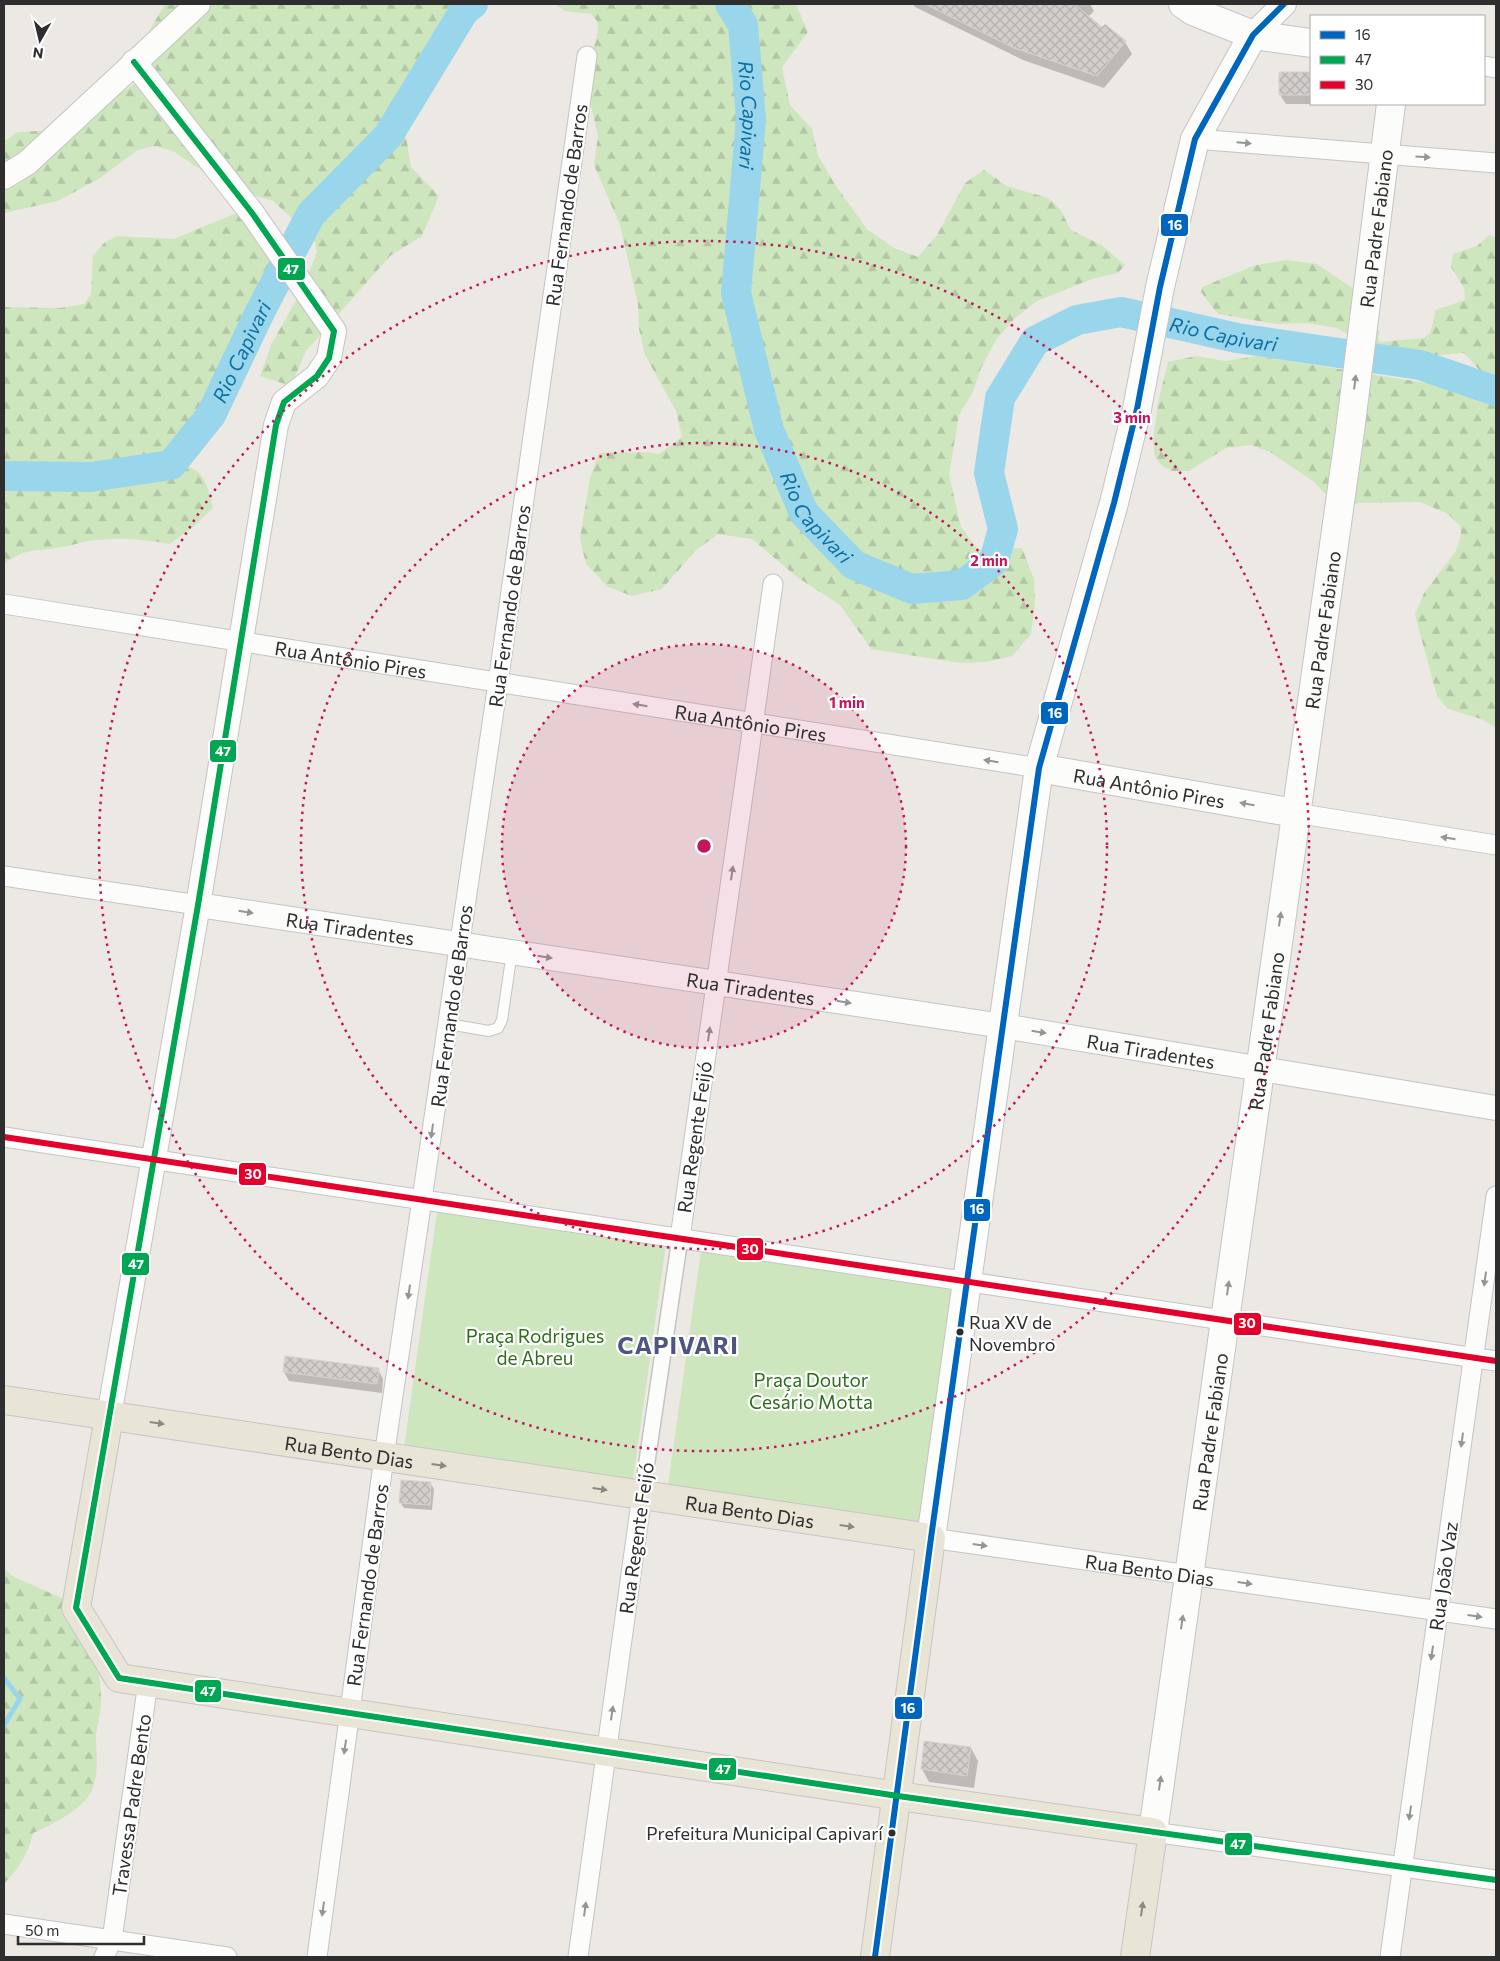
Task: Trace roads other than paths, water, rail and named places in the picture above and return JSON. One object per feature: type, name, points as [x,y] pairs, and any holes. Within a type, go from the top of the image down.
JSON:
[{"type":"main road","points":[[1183,4],[1193,11],[1253,34],[1310,42]]},
{"type":"main road","points":[[875,1957],[1039,768],[1114,503],[1137,409],[1160,287],[1195,139],[1253,34]]},
{"type":"main road","name":"Rua Padre Fabiano","points":[[1136,1957],[1188,1575],[1350,431],[1364,306],[1391,105]]},
{"type":"main road","name":"Rua Antônio Pires","points":[[1039,768],[1295,813]]},
{"type":"main road","name":"Rua Bento Dias","points":[[4,1400],[932,1538]]},
{"type":"main road","points":[[109,1416],[76,1608],[119,1678],[898,1796],[1153,1832]]},
{"type":"street","points":[[4,177],[28,163],[198,4]]},
{"type":"street","points":[[1253,34],[1284,4]]},
{"type":"street","name":"Rua Fernando de Barros","points":[[317,1957],[384,1457],[498,683],[587,56]]},
{"type":"street","points":[[109,1416],[198,905],[276,425],[284,402],[317,376],[330,358],[334,331],[252,213],[134,62]]},
{"type":"street","points":[[1195,139],[1496,163]]},
{"type":"street","name":"Rua Regente Feijó","points":[[578,1957],[642,1495],[773,584]]},
{"type":"street","name":"Rua Antônio Pires","points":[[4,604],[1039,768]]},
{"type":"street","name":"Rua Antônio Pires","points":[[1295,813],[1496,845]]},
{"type":"street","name":"Rua Tiradentes","points":[[4,876],[1003,1026],[1496,1108]]},
{"type":"street","points":[[4,1137],[1496,1361]]},
{"type":"street","name":"Rua João Vaz","points":[[1390,1957],[1496,1196]]},
{"type":"street","name":"Rua Bento Dias","points":[[932,1538],[1496,1619]]},
{"type":"street","name":"Travessa Padre Bento","points":[[108,1949],[148,1682]]},
{"type":"street","points":[[1153,1832],[1496,1880]]},
{"type":"street","points":[[4,1924],[108,1949],[227,1957]]},
{"type":"lane","points":[[448,1024],[490,1031],[498,1028],[502,1020],[512,952]]},
{"type":"waterway","name":"Rio Capivari","points":[[4,476],[91,477],[171,465],[211,415],[260,312],[311,214],[388,136],[464,11],[473,4]]},
{"type":"waterway","name":"Rio Capivari","points":[[730,4],[743,25],[751,119],[736,293],[769,430],[804,513],[854,565],[912,589],[962,585],[994,561],[1003,529],[989,473],[1000,398],[1035,341],[1077,320],[1121,312],[1237,338],[1420,365],[1496,391]]},
{"type":"waterway","points":[[4,1678],[20,1699],[4,1725]]},
{"type":"place","name":"Rua XV de Novembro","points":[[960,1332]]},
{"type":"place","name":"Prefeitura Municipal Capivarí","points":[[892,1833]]},
{"type":"district","name":"CAPIVARI","points":[[678,1344]]},
{"type":"park label","name":"Praça Rodrigues de Abreu","points":[[535,1346]]},
{"type":"park label","name":"Praça Doutor Cesário Motta","points":[[811,1390]]}]
